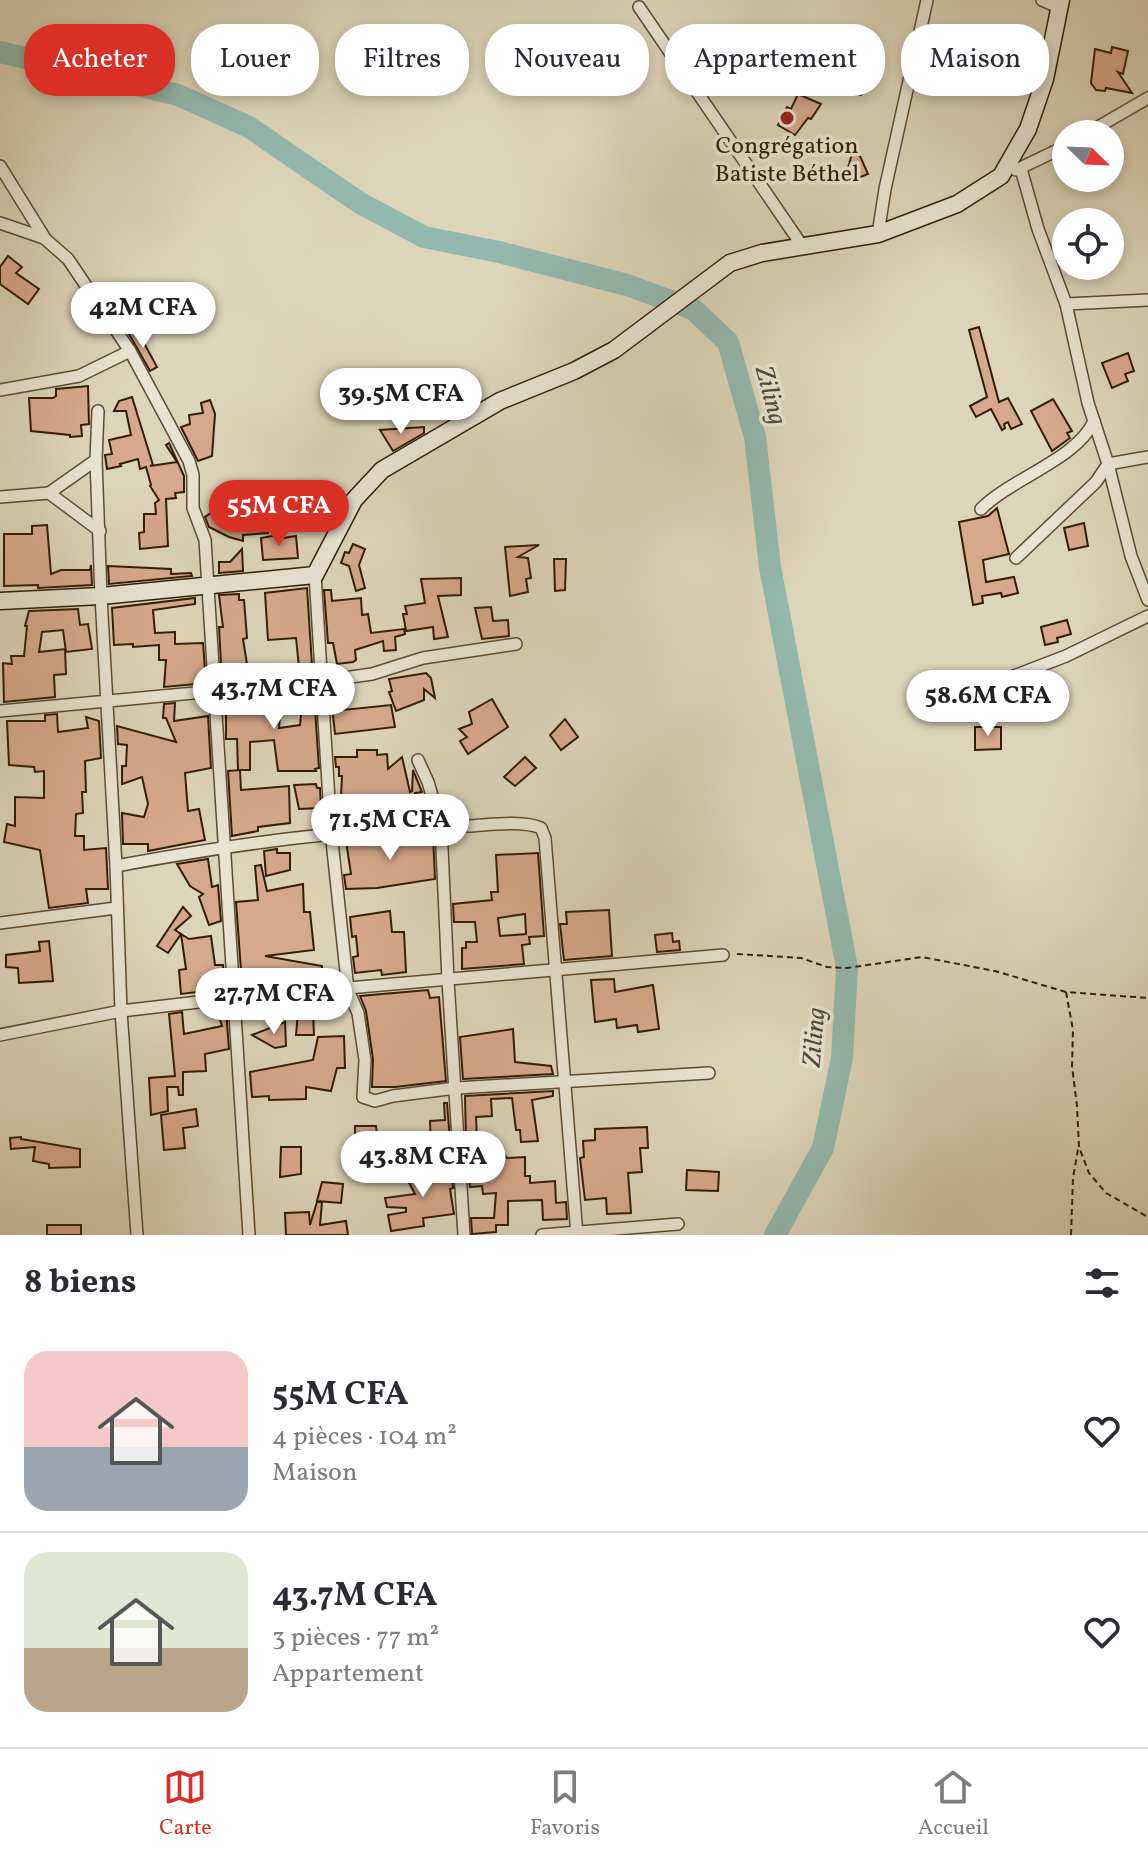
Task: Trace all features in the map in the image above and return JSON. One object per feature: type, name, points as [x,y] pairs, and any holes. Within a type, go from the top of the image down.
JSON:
[{"type":"main road","points":[[0,601],[101,596],[315,575],[354,500],[382,470],[500,401],[574,371],[614,350],[730,263],[762,253],[878,234],[957,204],[1001,176],[1028,129],[1045,79],[1060,4]]},
{"type":"street","points":[[878,234],[927,0]]},
{"type":"street","points":[[1042,0],[1060,4]]},
{"type":"street","points":[[639,7],[803,247]]},
{"type":"street","points":[[1110,120],[1148,98]]},
{"type":"street","points":[[1001,176],[1052,153]]},
{"type":"street","points":[[0,166],[44,238],[68,259],[130,351],[189,461],[193,475],[193,508],[205,540],[249,1235]]},
{"type":"street","points":[[1021,169],[1038,229],[1066,304],[1131,556],[1148,600]]},
{"type":"street","points":[[0,223],[44,238]]},
{"type":"street","points":[[1066,304],[1148,300]]},
{"type":"street","points":[[0,390],[79,376],[130,351]]},
{"type":"street","points":[[98,411],[96,460],[101,596],[121,1011],[137,1235]]},
{"type":"street","points":[[981,509],[1013,483],[1073,448],[1088,434],[1094,421]]},
{"type":"street","points":[[1016,558],[1096,482],[1108,464],[1148,457]]},
{"type":"street","points":[[0,497],[49,493],[96,460]]},
{"type":"street","points":[[49,493],[100,531]]},
{"type":"street","points":[[315,575],[331,832],[348,990],[358,1013],[365,1060],[363,1097],[375,1101],[456,1088],[709,1073]]},
{"type":"street","points":[[993,684],[1066,656],[1148,616]]},
{"type":"street","points":[[0,711],[323,681],[372,674],[423,658],[516,644]]},
{"type":"street","points":[[418,760],[441,826],[464,1235]]},
{"type":"street","points":[[116,866],[225,846],[331,832],[441,826],[533,825],[541,828],[545,838],[577,1233]]},
{"type":"street","points":[[0,923],[116,908]]},
{"type":"street","points":[[0,1035],[121,1011],[233,998],[723,955]]},
{"type":"street","points":[[542,1235],[678,1224]]},
{"type":"path","points":[[723,955],[801,958],[827,967],[847,968],[922,957],[995,971],[1066,992],[1148,998]]},
{"type":"path","points":[[1066,992],[1073,1030],[1072,1066],[1079,1147],[1073,1178],[1071,1235]]},
{"type":"path","points":[[1079,1147],[1089,1173],[1106,1193],[1148,1217]]},
{"type":"building","points":[[1112,47],[1128,51],[1123,74],[1118,72],[1132,93],[1106,88],[1105,91],[1096,90],[1091,83],[1095,49],[1111,53]]},
{"type":"building","points":[[797,96],[821,104],[795,135],[778,125],[787,107],[791,109]]},
{"type":"building","points":[[852,154],[860,156],[868,174],[853,180],[847,171]]},
{"type":"building","points":[[8,256],[22,267],[16,273],[39,289],[28,304],[0,284],[0,267]]},
{"type":"building","points":[[979,327],[999,402],[1008,398],[1022,424],[1011,429],[1008,422],[1002,430],[991,409],[976,417],[970,406],[987,397],[969,330]]},
{"type":"building","points":[[136,328],[157,367],[150,371],[129,334]]},
{"type":"building","points":[[1128,353],[1134,371],[1125,374],[1128,381],[1112,388],[1102,363]]},
{"type":"building","points":[[88,386],[89,424],[81,425],[82,436],[31,431],[29,398],[53,398],[56,389]]},
{"type":"building","points":[[132,397],[153,465],[150,466],[177,462],[166,445],[169,443],[184,476],[184,492],[175,493],[176,498],[166,499],[168,546],[140,549],[139,533],[144,532],[144,514],[156,514],[155,503],[159,500],[150,486],[146,467],[140,469],[138,459],[107,469],[105,455],[112,454],[109,440],[131,435],[126,411],[114,411],[119,401]]},
{"type":"building","points":[[1053,399],[1072,431],[1067,433],[1070,438],[1052,451],[1031,411]]},
{"type":"building","points":[[210,400],[215,414],[212,456],[198,461],[181,427],[190,424],[189,415],[203,413],[201,403]]},
{"type":"building","points":[[424,427],[424,433],[393,451],[380,430]]},
{"type":"building","points":[[997,508],[1009,554],[983,560],[986,582],[1014,577],[1018,593],[1002,597],[1001,593],[982,596],[983,603],[973,605],[959,522],[988,516]]},
{"type":"building","points":[[217,509],[234,516],[235,512],[271,520],[268,533],[243,535],[243,541],[229,537],[209,527],[205,517]]},
{"type":"building","points":[[1084,523],[1088,546],[1069,550],[1064,528]]},
{"type":"building","points":[[47,525],[51,574],[61,570],[90,570],[91,565],[92,585],[4,586],[4,534],[32,534],[32,526]]},
{"type":"building","points":[[283,534],[283,538],[296,536],[298,558],[263,560],[261,538]]},
{"type":"building","points":[[353,544],[365,549],[359,565],[365,588],[356,591],[349,566],[341,563],[345,552],[349,553]]},
{"type":"building","points":[[539,545],[518,557],[528,558],[531,578],[526,579],[528,592],[510,596],[505,547]]},
{"type":"building","points":[[242,549],[243,571],[219,573],[219,562],[230,562]]},
{"type":"building","points":[[554,559],[566,559],[565,590],[555,591]]},
{"type":"building","points":[[108,566],[171,569],[171,574],[191,573],[192,576],[109,584]]},
{"type":"building","points":[[461,578],[461,595],[438,596],[448,637],[434,639],[433,627],[406,631],[405,606],[425,603],[421,579]]},
{"type":"building","points":[[307,588],[312,665],[299,667],[296,638],[268,640],[265,593]]},
{"type":"building","points":[[324,590],[331,590],[332,601],[361,598],[362,615],[368,614],[371,633],[404,629],[405,634],[395,637],[396,650],[384,651],[383,641],[355,650],[356,660],[353,662],[337,664],[333,643],[328,643]]},
{"type":"building","points":[[239,594],[239,600],[244,600],[247,638],[243,639],[247,664],[244,664],[244,680],[222,681],[219,627],[223,627],[219,595]]},
{"type":"building","points":[[195,598],[195,604],[153,610],[155,633],[175,632],[175,644],[203,643],[206,683],[164,687],[166,660],[159,660],[159,645],[114,645],[112,608]]},
{"type":"building","points":[[491,607],[493,621],[508,620],[509,636],[482,639],[475,608]]},
{"type":"building","points":[[78,609],[80,625],[88,624],[92,649],[66,652],[63,630],[42,632],[39,652],[65,649],[66,674],[54,675],[55,697],[4,702],[3,663],[12,664],[11,656],[24,656],[29,611]]},
{"type":"building","points":[[1067,620],[1071,634],[1045,645],[1041,627]]},
{"type":"building","points":[[426,673],[431,678],[435,698],[424,689],[424,700],[396,711],[389,692],[392,691],[389,679]]},
{"type":"building","points":[[296,692],[297,699],[281,701],[279,728],[300,725],[303,695],[314,694],[319,768],[316,771],[278,771],[274,740],[250,742],[250,770],[238,770],[237,739],[226,739],[226,698],[257,696],[257,701],[274,694]]},
{"type":"building","points":[[492,699],[508,727],[468,754],[460,741],[467,737],[459,729],[472,724],[469,712]]},
{"type":"building","points":[[175,703],[174,721],[208,716],[211,768],[185,773],[188,811],[199,809],[205,840],[148,851],[148,844],[123,844],[122,813],[144,817],[148,804],[142,777],[122,784],[127,745],[118,744],[117,726],[176,742],[166,718],[163,718],[164,704]]},
{"type":"building","points":[[332,705],[343,705],[343,710],[391,705],[395,727],[335,734]]},
{"type":"building","points":[[57,714],[58,732],[88,728],[86,717],[99,721],[101,758],[85,761],[86,792],[82,792],[83,813],[76,814],[75,836],[84,836],[84,850],[106,848],[108,889],[86,889],[88,903],[49,908],[40,850],[4,842],[7,824],[15,826],[15,797],[44,798],[44,771],[35,772],[34,767],[9,765],[7,721],[45,721],[45,715]]},
{"type":"building","points":[[565,719],[578,737],[561,750],[550,735]]},
{"type":"building","points":[[975,727],[1001,727],[1001,749],[975,750]]},
{"type":"building","points":[[357,750],[377,750],[377,755],[387,754],[388,769],[402,757],[410,792],[413,770],[422,792],[415,793],[418,813],[375,822],[374,817],[360,816],[360,803],[356,803],[355,797],[341,797],[342,776],[339,776],[335,757],[357,757]]},
{"type":"building","points":[[525,757],[536,768],[515,786],[504,777]]},
{"type":"building","points":[[240,770],[241,790],[289,786],[290,823],[258,827],[258,831],[232,836],[228,771]]},
{"type":"building","points":[[316,784],[320,788],[321,808],[299,809],[294,785]]},
{"type":"building","points":[[433,836],[435,879],[377,888],[346,889],[344,875],[351,874],[346,841],[373,839],[374,843],[402,837]]},
{"type":"building","points":[[277,849],[277,853],[290,853],[290,870],[266,876],[264,851]]},
{"type":"building","points":[[538,853],[544,936],[529,937],[530,944],[522,945],[524,964],[462,969],[462,948],[466,948],[466,942],[477,942],[475,922],[454,922],[453,904],[492,900],[491,892],[498,892],[496,855]],"holes":[[[525,914],[526,934],[500,936],[498,918]]]},
{"type":"building","points":[[208,859],[212,887],[218,885],[221,921],[209,925],[199,897],[203,894],[190,886],[177,864]]},
{"type":"building","points":[[261,865],[267,891],[303,884],[304,912],[310,912],[314,950],[265,956],[322,966],[321,982],[302,983],[303,978],[281,977],[242,984],[236,902],[258,900],[255,866]]},
{"type":"building","points":[[183,907],[191,916],[175,930],[181,934],[168,953],[157,946]]},
{"type":"building","points":[[609,910],[612,956],[564,960],[560,924],[567,924],[566,912]]},
{"type":"building","points":[[390,911],[392,932],[404,932],[406,972],[382,975],[381,970],[355,973],[353,957],[358,956],[350,917]]},
{"type":"building","points":[[672,933],[673,942],[679,941],[680,950],[657,952],[655,935]]},
{"type":"building","points":[[181,934],[189,939],[211,936],[215,965],[223,965],[224,977],[204,977],[206,991],[181,994],[179,970],[186,969]]},
{"type":"building","points":[[49,941],[53,981],[19,983],[18,968],[6,967],[6,955],[40,951],[39,942]]},
{"type":"building","points":[[614,979],[615,992],[653,985],[659,1029],[638,1032],[637,1025],[617,1028],[616,1019],[595,1022],[591,980]]},
{"type":"building","points":[[428,990],[430,998],[439,997],[446,1081],[372,1087],[373,1059],[366,1011],[360,996]]},
{"type":"building","points":[[217,1010],[226,1010],[229,1049],[205,1054],[206,1071],[183,1072],[183,1095],[179,1095],[178,1087],[167,1087],[168,1111],[151,1115],[149,1078],[175,1076],[169,1014],[182,1012],[184,1034],[222,1026]]},
{"type":"building","points":[[298,1012],[313,1012],[314,1035],[296,1035]]},
{"type":"building","points":[[285,1022],[286,1046],[275,1048],[252,1035]]},
{"type":"building","points":[[513,1029],[515,1062],[551,1066],[553,1074],[463,1079],[460,1037]]},
{"type":"building","points":[[344,1036],[345,1068],[337,1068],[331,1091],[306,1087],[306,1099],[252,1097],[250,1072],[313,1060],[318,1037]]},
{"type":"building","points":[[553,1091],[553,1096],[532,1100],[538,1141],[521,1142],[520,1130],[516,1130],[512,1098],[491,1099],[492,1116],[476,1117],[477,1139],[466,1138],[465,1096]]},
{"type":"building","points":[[444,1103],[447,1103],[450,1140],[445,1140],[446,1145],[431,1145],[430,1121],[445,1120]]},
{"type":"building","points":[[196,1109],[198,1126],[183,1128],[185,1148],[164,1150],[161,1115]]},
{"type":"building","points":[[355,1126],[376,1126],[377,1134],[393,1132],[395,1150],[406,1151],[405,1169],[385,1168],[385,1162],[353,1165],[350,1146],[355,1146]]},
{"type":"building","points":[[647,1127],[648,1148],[640,1148],[642,1172],[628,1173],[631,1213],[607,1214],[606,1198],[585,1200],[580,1158],[584,1157],[583,1141],[595,1140],[595,1129]]},
{"type":"building","points":[[21,1137],[80,1149],[80,1167],[49,1168],[49,1164],[33,1161],[35,1147],[11,1149],[10,1138]]},
{"type":"building","points":[[494,1141],[507,1158],[525,1157],[525,1176],[530,1176],[530,1183],[555,1181],[556,1203],[566,1202],[567,1219],[543,1220],[542,1200],[508,1201],[508,1225],[496,1225],[496,1232],[472,1234],[471,1218],[494,1218],[496,1193],[483,1194],[482,1186],[470,1187],[468,1163]]},
{"type":"building","points":[[281,1147],[301,1147],[301,1174],[280,1177]]},
{"type":"building","points":[[451,1166],[453,1188],[450,1189],[454,1214],[423,1218],[424,1226],[391,1231],[388,1215],[406,1212],[406,1208],[387,1207],[385,1198],[415,1194],[404,1173]]},
{"type":"building","points":[[687,1170],[719,1172],[718,1191],[686,1190]]},
{"type":"building","points":[[322,1182],[343,1184],[341,1203],[317,1201]]},
{"type":"building","points":[[317,1202],[322,1202],[320,1225],[346,1221],[348,1235],[286,1235],[285,1213],[309,1212],[310,1225]]},
{"type":"building","points":[[47,1225],[81,1225],[81,1235],[47,1235]]},
{"type":"waterway","name":"Ziling","points":[[0,52],[178,95],[249,127],[360,203],[424,237],[499,252],[627,285],[693,309],[728,342],[755,437],[770,567],[847,968],[842,1058],[823,1148],[775,1235]]},
{"type":"place","name":"Congrégation Batiste Béthel","points":[[787,118]]}]
